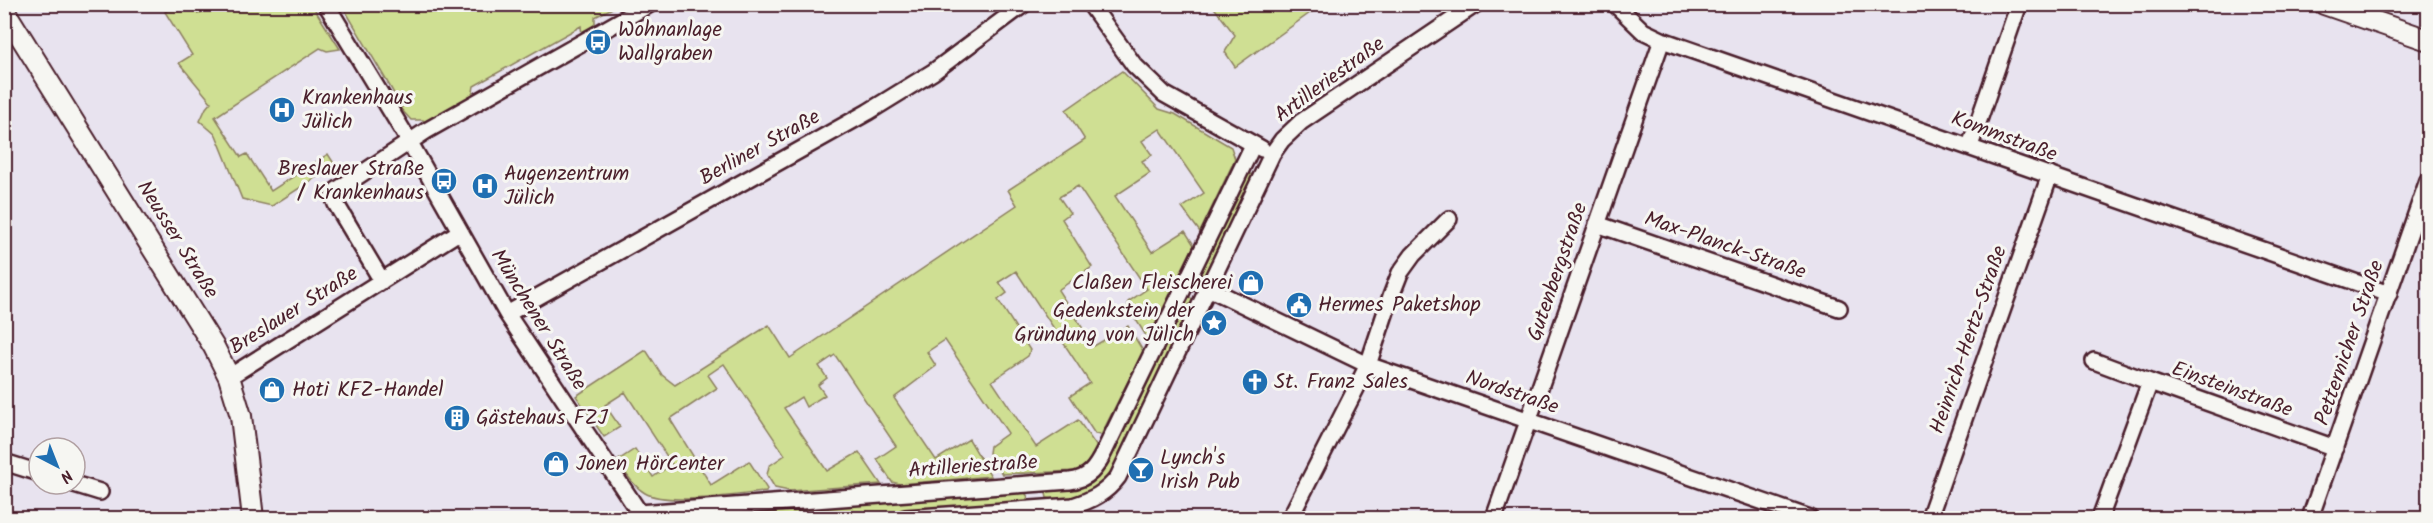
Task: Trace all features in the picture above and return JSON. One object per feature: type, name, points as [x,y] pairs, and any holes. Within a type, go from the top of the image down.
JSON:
[{"type":"main road","points":[[2325,4],[2428,40]]},
{"type":"main road","name":"Neusser Straße","points":[[4,10],[196,314],[229,377],[241,416],[253,519]]},
{"type":"street","name":"Münchener Straße","points":[[326,4],[409,141],[507,314],[641,516]]},
{"type":"street","points":[[409,141],[650,4]]},
{"type":"street","name":"Berliner Straße","points":[[507,314],[868,112],[933,72],[1024,4]]},
{"type":"street","points":[[1090,4],[1134,65],[1149,81],[1182,105],[1253,145]]},
{"type":"street","name":"Artilleriestraße","points":[[905,519],[1047,514],[1089,501],[1110,487],[1118,477],[1272,154],[1282,140],[1301,122],[1476,4]]},
{"type":"street","name":"Kommstraße","points":[[1615,4],[1643,32],[1662,40],[2389,294]]},
{"type":"street","points":[[1970,146],[2019,4]]},
{"type":"street","name":"Gutenbergstraße","points":[[1494,519],[1662,40]]},
{"type":"street","name":"Breslauer Straße","points":[[382,281],[333,196],[337,190],[409,141]]},
{"type":"street","name":"Artilleriestraße","points":[[641,516],[1080,480],[1094,470],[1253,145],[1272,154]]},
{"type":"street","name":"Heinrich-Hertz-Straße","points":[[1929,519],[2050,175]]},
{"type":"street","name":"Petternicher Straße","points":[[2310,519],[2428,180]]},
{"type":"street","points":[[1290,519],[1368,365],[1400,273],[1413,255],[1449,219]]},
{"type":"street","name":"Max-Planck-Straße","points":[[1597,224],[1839,308]]},
{"type":"street","name":"Breslauer Straße","points":[[229,377],[459,232]]},
{"type":"street","points":[[1189,279],[1209,288]]},
{"type":"street","name":"Nordstraße","points":[[1209,288],[1368,365],[1528,421],[1769,512],[1810,519]]},
{"type":"street","name":"Einsteinstraße","points":[[2094,361],[2335,448]]},
{"type":"street","name":"Einsteinstraße","points":[[2100,519],[2150,382]]},
{"type":"street","points":[[4,462],[27,469]]},
{"type":"street","points":[[1028,484],[1047,514]]},
{"type":"street","points":[[87,488],[100,492]]},
{"type":"green space","points":[[192,5],[198,14],[213,5],[312,5],[340,49],[327,51],[320,48],[215,117],[241,157],[247,154],[271,191],[328,154],[335,165],[272,206],[242,199],[216,135],[200,121],[211,102],[179,63],[192,55],[165,12],[174,6],[178,11]]},
{"type":"green space","points":[[342,5],[618,5],[595,17],[595,29],[582,37],[581,26],[474,86],[472,98],[426,124],[423,120],[411,120],[400,108],[402,107]]},
{"type":"green space","points":[[1212,5],[1321,5],[1235,67],[1225,52],[1235,35]]},
{"type":"green space","points":[[1122,71],[1159,109],[1175,114],[1231,147],[1235,159],[1200,232],[1182,208],[1204,193],[1160,129],[1142,141],[1152,155],[1142,161],[1150,173],[1115,196],[1152,252],[1185,231],[1194,245],[1148,339],[1128,307],[1128,302],[1147,289],[1078,186],[1059,197],[1070,213],[1062,219],[1092,267],[1058,290],[1094,346],[1128,326],[1143,351],[1101,435],[1095,434],[1070,396],[1090,383],[1016,271],[999,282],[1007,293],[998,300],[1030,350],[1028,356],[992,381],[1036,447],[1078,420],[1097,447],[1087,465],[1077,471],[1002,474],[989,453],[990,446],[1008,433],[945,340],[927,352],[936,366],[894,398],[936,460],[969,439],[991,476],[900,484],[892,482],[877,459],[896,446],[835,355],[819,366],[827,378],[818,385],[825,395],[806,407],[801,397],[784,408],[827,471],[859,452],[881,484],[789,491],[775,488],[767,475],[769,466],[785,455],[724,364],[708,375],[717,388],[670,419],[711,485],[749,461],[767,489],[766,492],[670,499],[645,493],[633,483],[617,461],[635,449],[653,477],[672,464],[625,392],[605,405],[620,427],[604,437],[576,396],[646,350],[662,375],[675,385],[769,325],[790,358],[1017,205],[1008,190],[1085,140],[1066,110]]},
{"type":"green space","points":[[1251,174],[1254,176],[1208,277],[1203,277],[1198,271],[1245,176]]},
{"type":"green space","points":[[1189,297],[1197,302],[1110,476],[1098,487],[1082,496],[1064,499],[1047,498],[1045,489],[1080,484],[1185,298]]},
{"type":"green space","points":[[1023,489],[1028,497],[1025,502],[806,518],[664,518]]},
{"type":"place","name":"Wohnanlage Wallgraben","points":[[598,42]]},
{"type":"place","name":"Krankenhaus Jülich","points":[[282,110]]},
{"type":"place","name":"Breslauer Straße / Krankenhaus","points":[[444,181]]},
{"type":"place","name":"Augenzentrum Jülich","points":[[485,186]]},
{"type":"place","name":"Claßen Fleischerei","points":[[1251,283]]},
{"type":"place","name":"Hermes Paketshop","points":[[1299,305]]},
{"type":"place","name":"Gedenkstein der Gründung von Jülich","points":[[1214,323]]},
{"type":"place","name":"St. Franz Sales","points":[[1255,382]]},
{"type":"place","name":"Hoti KFZ-Handel","points":[[272,390]]},
{"type":"place","name":"Gästehaus FZJ","points":[[457,418]]},
{"type":"place","name":"Jonen HörCenter","points":[[556,464]]},
{"type":"place","name":"Lynch's Irish Pub","points":[[1141,470]]}]
